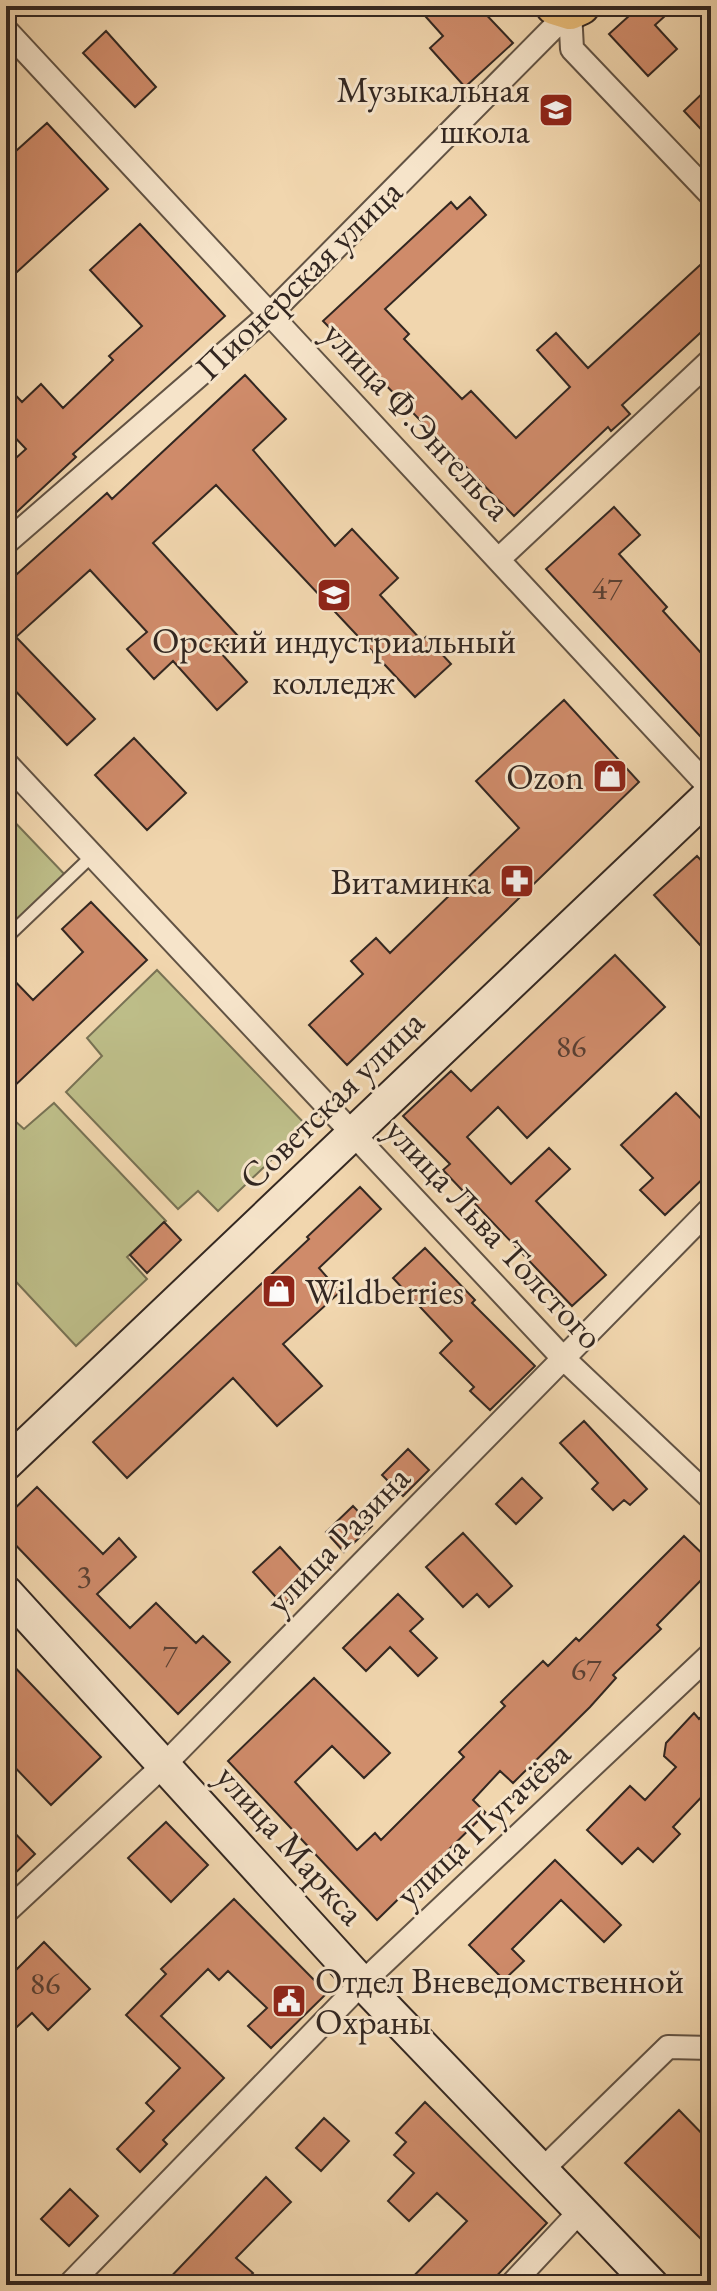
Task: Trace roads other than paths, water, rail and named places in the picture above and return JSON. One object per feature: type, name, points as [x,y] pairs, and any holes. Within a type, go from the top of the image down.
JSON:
[{"type":"street","points":[[568,8],[572,49],[711,195]]},
{"type":"street","name":"Пионерская улица","points":[[6,543],[271,313],[568,8]]},
{"type":"street","name":"улица Ф.Энгельса","points":[[6,30],[500,558],[711,791]]},
{"type":"street","points":[[500,558],[711,360]]},
{"type":"street","name":"улица Льва Толстого","points":[[6,763],[562,1357],[711,1498]]},
{"type":"street","name":"Советская улица","points":[[6,1464],[711,791]]},
{"type":"street","name":"улица Разина","points":[[6,1912],[165,1764],[711,1208]]},
{"type":"street","name":"улица Маркса","points":[[6,1592],[362,1983],[652,2285]]},
{"type":"street","name":"улица Пугачёва","points":[[69,2285],[362,1983],[711,1654]]},
{"type":"street","points":[[543,2169],[668,2047],[711,2048]]},
{"type":"street","points":[[511,2285],[582,2209]]},
{"type":"lane","points":[[6,938],[93,855]]},
{"type":"place","name":"Музыкальная школа","points":[[556,110]]},
{"type":"place","name":"Орский индустриальный колледж","points":[[334,595]]},
{"type":"place","name":"Ozon","points":[[610,776]]},
{"type":"place","name":"Витаминка","points":[[517,881]]},
{"type":"place","name":"Wildberries","points":[[279,1291]]},
{"type":"place","name":"Отдел Вневедомственной Охраны","points":[[289,2001]]}]
